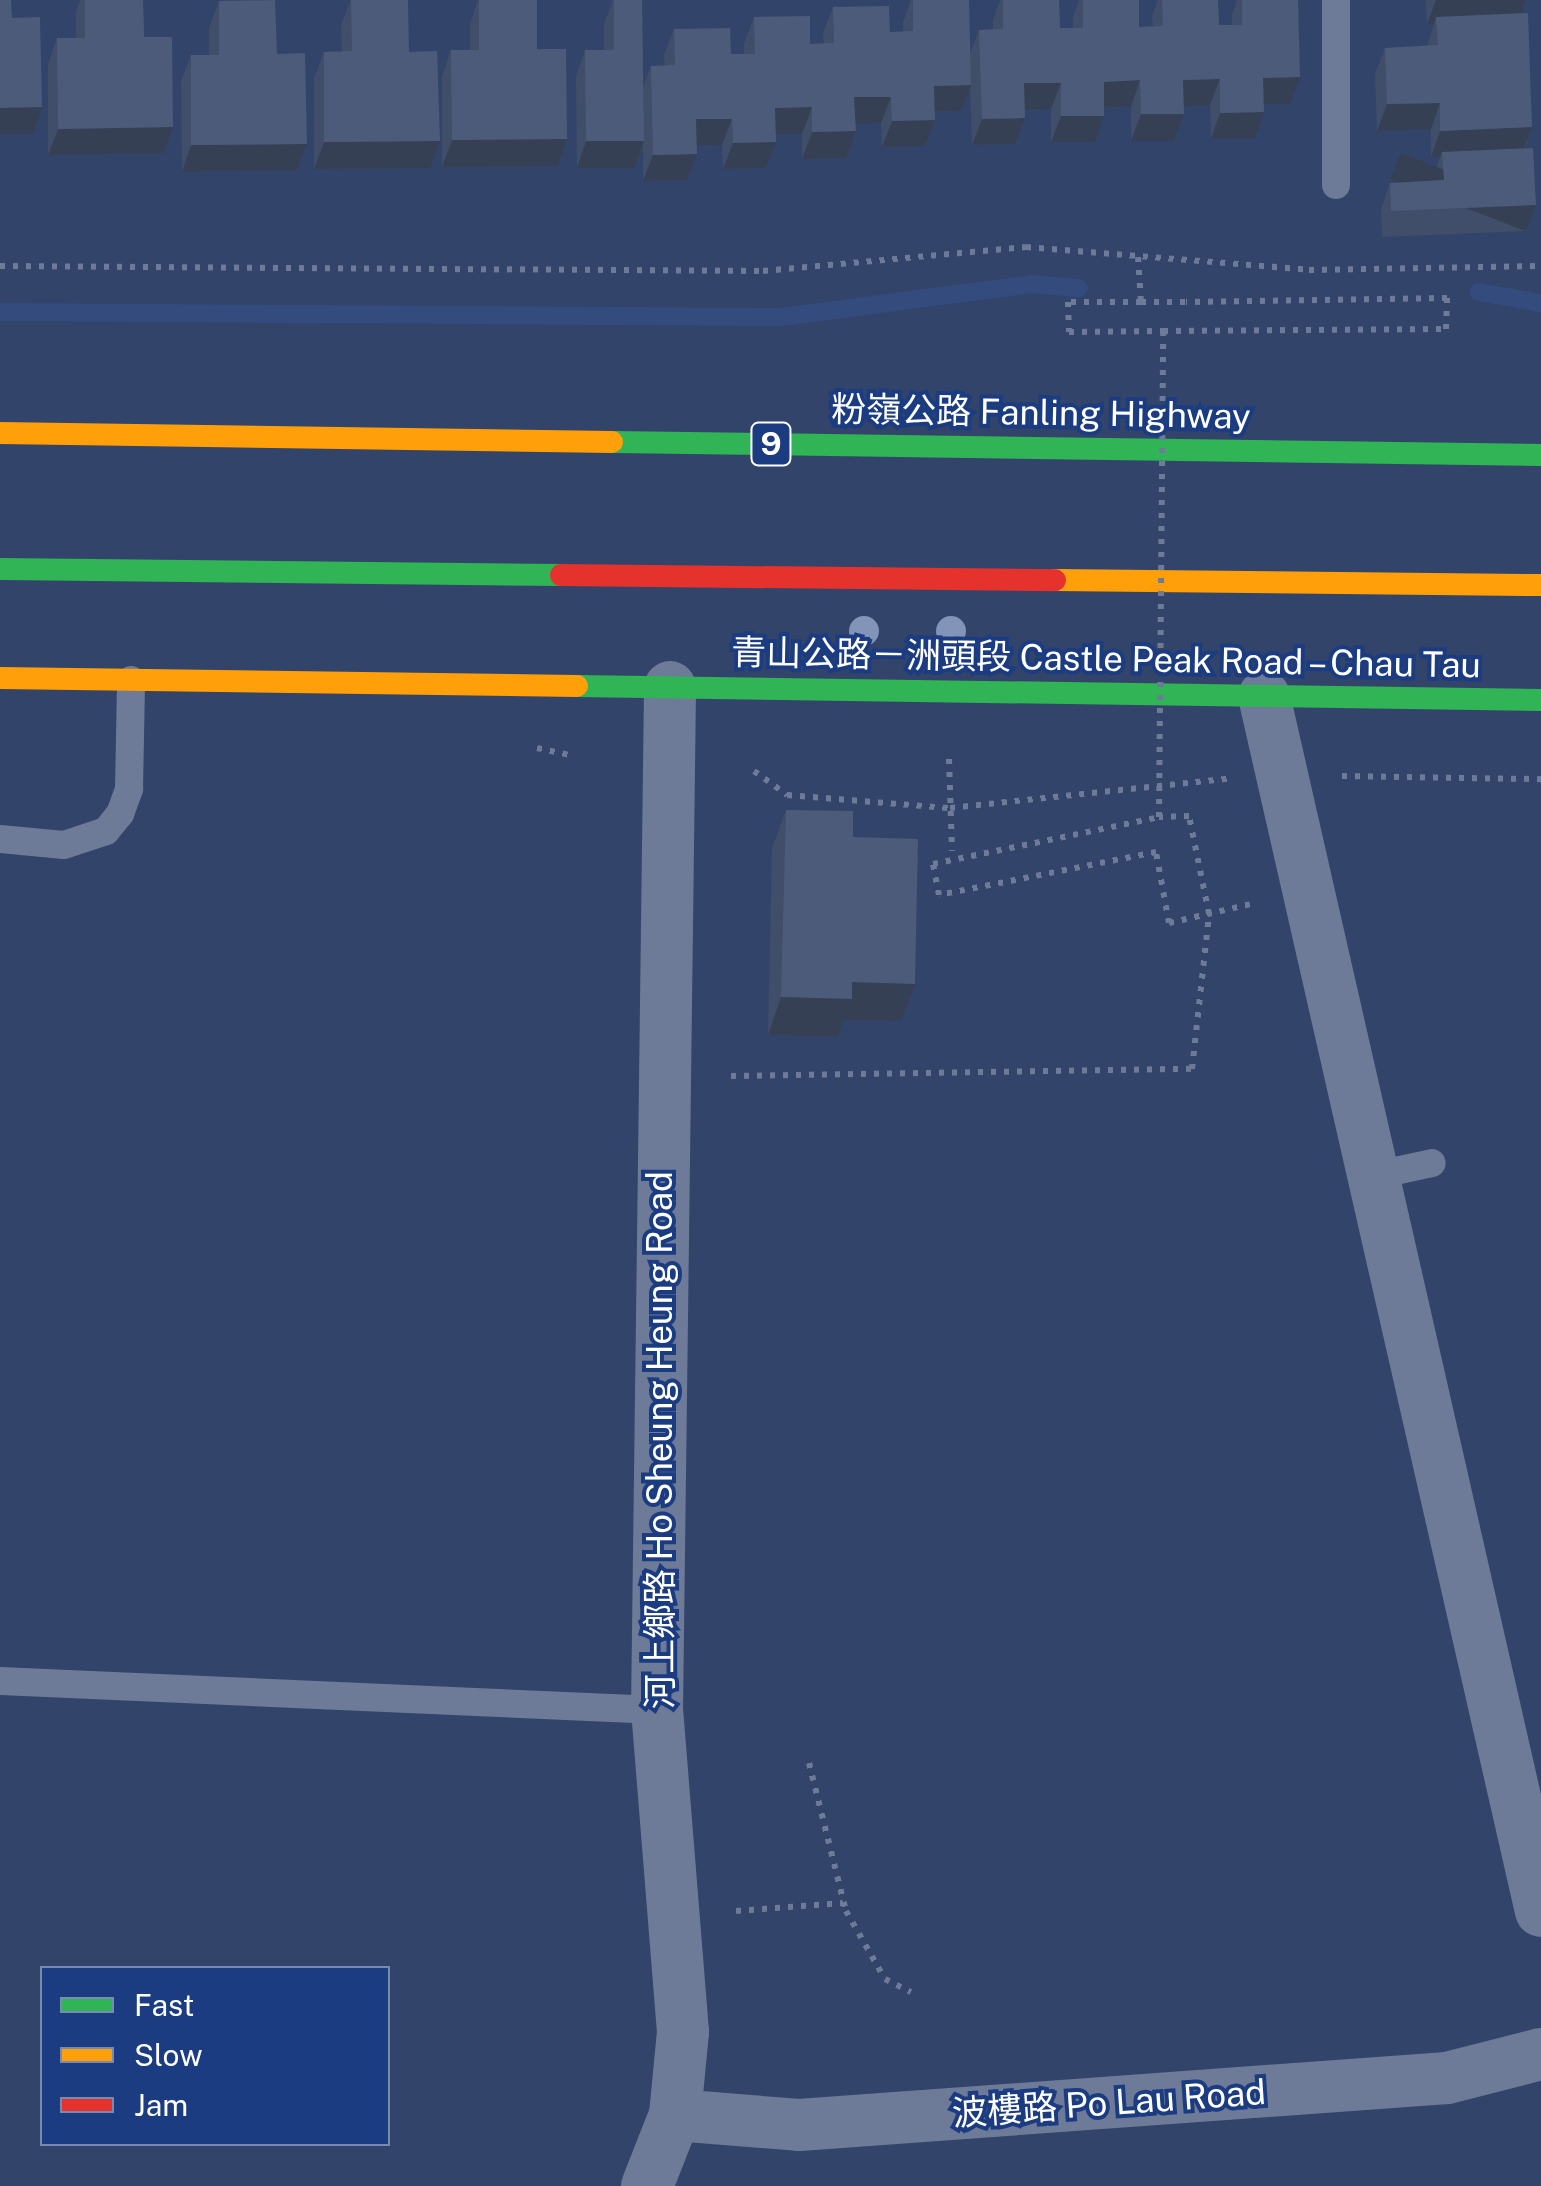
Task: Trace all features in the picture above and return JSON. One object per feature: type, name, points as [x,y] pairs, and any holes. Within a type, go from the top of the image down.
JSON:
[{"type":"main road","name":"粉嶺公路 Fanling Highway","points":[[0,433],[1541,455]]},
{"type":"main road","points":[[0,568],[1541,585]]},
{"type":"main road","name":"青山公路－洲頭段 Castle Peak Road – Chau Tau","points":[[0,678],[1541,700]]},
{"type":"street","name":"河上鄉路 Ho Sheung Heung Road","points":[[646,2186],[675,2115],[682,2032],[657,1710],[670,687]]},
{"type":"street","points":[[1264,696],[1541,1911]]},
{"type":"street","name":"波樓路 Po Lau Road","points":[[675,2115],[799,2125],[1447,2078],[1541,2054]]},
{"type":"lane","points":[[1336,0],[1336,185]]},
{"type":"lane","points":[[0,839],[64,845],[106,830],[120,814],[129,788],[131,680]]},
{"type":"lane","points":[[1372,1176],[1432,1163]]},
{"type":"lane","points":[[0,1681],[657,1710]]},
{"type":"path","points":[[0,266],[763,271],[1026,247],[1309,270],[1541,266]]},
{"type":"path","points":[[1138,256],[1142,302]]},
{"type":"path","points":[[1447,298],[1446,329],[1070,332],[1068,302],[1142,302],[1447,298]]},
{"type":"path","points":[[1159,816],[1163,330]]},
{"type":"path","points":[[949,758],[952,851]]},
{"type":"path","points":[[754,771],[786,795],[950,808],[1237,779]]},
{"type":"path","points":[[1333,776],[1541,780]]},
{"type":"path","points":[[731,1076],[1192,1069],[1209,914],[1189,816],[1159,816],[933,864],[939,894],[1156,852],[1169,923],[1209,914],[1306,891]]},
{"type":"path","points":[[809,1763],[843,1903],[885,1979],[910,1992]]},
{"type":"path","points":[[736,1910],[843,1903]]},
{"type":"building","points":[[0,0],[11,0],[12,18],[40,17],[42,107],[0,108]]},
{"type":"building","points":[[85,0],[143,0],[144,37],[172,37],[173,127],[58,129],[57,38],[85,38]]},
{"type":"building","points":[[275,0],[277,54],[305,53],[307,144],[191,145],[191,55],[219,55],[219,1]]},
{"type":"building","points":[[351,0],[408,0],[409,52],[437,51],[440,141],[324,142],[324,52],[352,51]]},
{"type":"building","points":[[479,0],[537,0],[537,49],[566,49],[567,139],[452,140],[451,50],[479,50]]},
{"type":"building","points":[[614,0],[642,0],[644,141],[586,141],[585,50],[614,50]]},
{"type":"building","points":[[913,0],[969,0],[971,85],[934,86],[935,120],[892,121],[891,97],[854,97],[856,131],[812,132],[812,107],[775,108],[776,142],[733,143],[732,119],[696,119],[697,154],[653,155],[651,66],[675,65],[674,29],[730,28],[731,54],[755,54],[754,17],[810,16],[810,44],[834,43],[833,7],[889,6],[890,32],[913,31]]},
{"type":"building","points":[[1003,0],[1059,0],[1060,28],[1083,28],[1083,0],[1139,0],[1139,27],[1163,26],[1162,0],[1218,0],[1219,25],[1242,25],[1242,0],[1298,0],[1300,77],[1263,78],[1264,112],[1220,113],[1220,79],[1183,80],[1184,114],[1141,114],[1140,80],[1104,82],[1104,116],[1061,116],[1061,83],[1024,83],[1025,118],[982,119],[979,30],[1003,29]]},
{"type":"building","points":[[1528,13],[1532,127],[1440,131],[1440,103],[1387,104],[1385,48],[1438,45],[1436,17]]},
{"type":"building","points":[[1533,148],[1536,205],[1391,211],[1390,183],[1444,180],[1442,152]]},
{"type":"building","points":[[786,810],[853,811],[853,837],[918,839],[915,984],[852,982],[852,999],[781,997]]},
{"type":"waterway","points":[[0,312],[781,317],[1031,284],[1079,288]]},
{"type":"waterway","points":[[1479,292],[1541,303]]},
{"type":"traffic: fast","points":[[612,442],[1541,455]]},
{"type":"traffic: fast","points":[[0,569],[561,575]]},
{"type":"traffic: fast","points":[[577,686],[1541,700]]},
{"type":"traffic: slow","points":[[0,433],[612,442]]},
{"type":"traffic: slow","points":[[1055,580],[1541,585]]},
{"type":"traffic: slow","points":[[0,678],[577,686]]},
{"type":"traffic: jam","points":[[561,575],[1055,580]]}]
